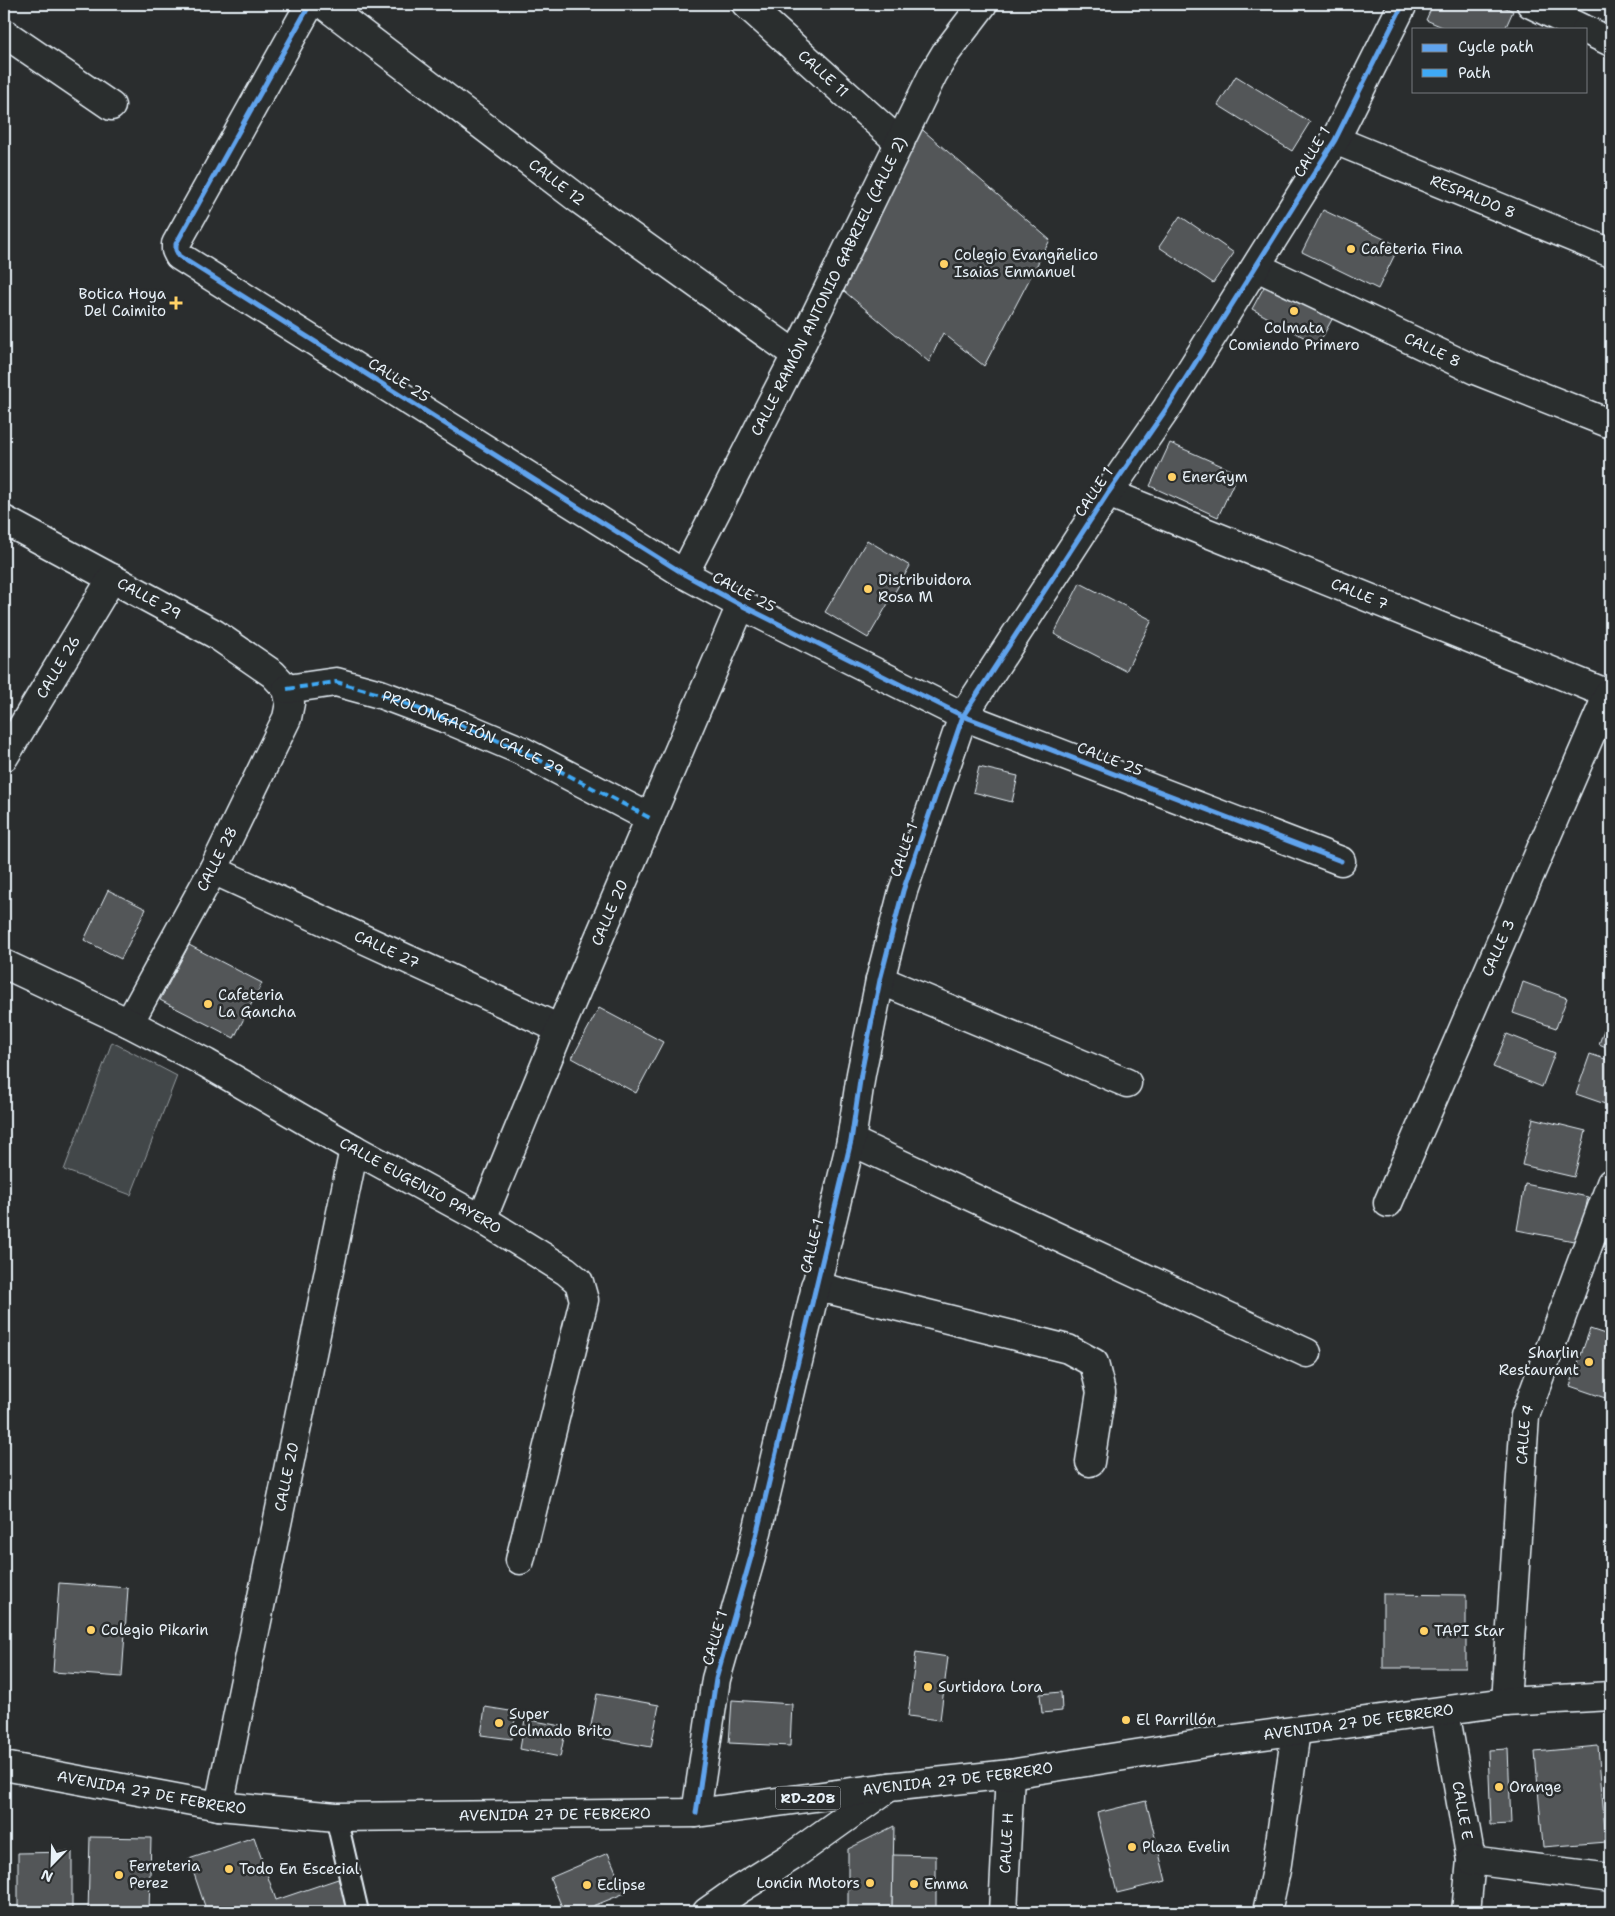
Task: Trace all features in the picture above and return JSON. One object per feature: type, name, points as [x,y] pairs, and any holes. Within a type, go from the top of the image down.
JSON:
[{"type":"street","name":"CALLE 25","points":[[310,4],[176,244],[179,256],[684,574],[741,605],[963,716],[1341,861]]},
{"type":"street","name":"CALLE 12","points":[[322,4],[580,200],[796,355]]},
{"type":"street","name":"CALLE 11","points":[[746,4],[900,144]]},
{"type":"street","name":"CALLE RAMÓN ANTONIO GABRIEL (CALLE 2)","points":[[684,574],[796,355],[933,74],[945,54],[983,4]]},
{"type":"street","name":"CALLE 1","points":[[696,1813],[716,1679],[751,1557],[851,1141],[880,980],[903,891],[963,716],[1108,493],[1167,408],[1257,267],[1335,140],[1403,4]]},
{"type":"street","points":[[1530,4],[1581,28]]},
{"type":"street","points":[[1588,31],[1611,42]]},
{"type":"street","points":[[4,34],[111,106]]},
{"type":"street","name":"RESPALDO 8","points":[[1335,140],[1611,253]]},
{"type":"street","name":"CALLE 8","points":[[1257,267],[1475,370],[1611,424]]},
{"type":"street","name":"CALLE 7","points":[[1108,493],[1610,694]]},
{"type":"street","name":"CALLE 29","points":[[4,520],[215,634],[273,674],[286,689]]},
{"type":"street","name":"CALLE 26","points":[[4,756],[112,578]]},
{"type":"street","name":"CALLE 20","points":[[482,1219],[560,1028],[741,605]]},
{"type":"street","name":"PROLONGACIÓN CALLE 29","points":[[286,689],[336,682],[380,694],[520,750],[650,818]]},
{"type":"street","name":"CALLE 28","points":[[129,1023],[213,870],[287,718],[290,703],[286,689]]},
{"type":"street","name":"CALLE 3","points":[[1388,1203],[1610,694]]},
{"type":"street","name":"CALLE 27","points":[[213,870],[560,1028]]},
{"type":"street","name":"CALLE EUGENIO PAYERO","points":[[4,964],[129,1023],[206,1063],[482,1219],[566,1271],[579,1282],[584,1300],[520,1560]]},
{"type":"street","points":[[880,980],[1127,1083]]},
{"type":"street","points":[[851,1141],[1306,1353]]},
{"type":"street","name":"CALLE 20","points":[[219,1806],[354,1148]]},
{"type":"street","name":"CALLE 4","points":[[1506,1702],[1525,1416],[1611,1183]]},
{"type":"street","points":[[815,1286],[1068,1349],[1094,1363],[1100,1392],[1090,1462]]},
{"type":"street","name":"AVENIDA 27 DE FEBRERO","points":[[4,1766],[219,1806],[336,1817],[696,1813],[889,1786],[1010,1774],[1134,1753],[1506,1702],[1611,1696]]},
{"type":"street","name":"CALLE E","points":[[1445,1711],[1470,1860],[1466,1912]]},
{"type":"street","points":[[1267,1912],[1276,1870],[1296,1731]]},
{"type":"street","name":"CALLE H","points":[[1003,1912],[1010,1774]]},
{"type":"street","points":[[707,1912],[791,1857],[889,1786]]},
{"type":"street","points":[[1470,1860],[1611,1878]]},
{"type":"lane","points":[[336,1817],[358,1912]]},
{"type":"shaded area","points":[[112,1042],[177,1076],[131,1195],[64,1170]]},
{"type":"building","points":[[1433,4],[1497,4],[1513,11],[1505,28],[1445,28],[1426,20]]},
{"type":"building","points":[[1236,76],[1310,122],[1292,151],[1218,105]]},
{"type":"building","name":"Colegio Evangñelico Isaias Enmanuel","points":[[917,125],[1050,240],[984,366],[943,333],[929,362],[839,287]]},
{"type":"building","name":"Cafeteria Fina","points":[[1323,210],[1399,246],[1378,289],[1302,252]]},
{"type":"building","points":[[1180,216],[1234,253],[1213,283],[1159,247]]},
{"type":"building","name":"Colmata Comiendo Primero","points":[[1270,276],[1336,312],[1318,345],[1252,309]]},
{"type":"building","points":[[1170,443],[1238,473],[1218,517],[1150,486]]},
{"type":"building","name":"Distribuidora Rosa M","points":[[867,540],[910,566],[868,638],[825,612]]},
{"type":"building","points":[[1080,583],[1152,620],[1126,671],[1054,634]]},
{"type":"building","points":[[979,767],[1018,776],[1012,802],[973,792]]},
{"type":"building","points":[[108,890],[146,909],[121,959],[84,940]]},
{"type":"building","points":[[189,945],[262,983],[234,1038],[160,1000]]},
{"type":"building","points":[[1523,982],[1567,998],[1556,1028],[1513,1013]]},
{"type":"building","points":[[599,1008],[663,1042],[636,1093],[572,1058]]},
{"type":"building","points":[[1611,1010],[1611,1049],[1599,1044]]},
{"type":"building","points":[[1507,1034],[1555,1053],[1542,1087],[1493,1067]]},
{"type":"building","points":[[1590,1054],[1611,1061],[1611,1106],[1576,1094]]},
{"type":"building","points":[[1533,1118],[1586,1131],[1574,1177],[1522,1165]]},
{"type":"building","points":[[1525,1184],[1588,1197],[1579,1242],[1517,1230]]},
{"type":"building","points":[[1590,1329],[1611,1336],[1611,1400],[1570,1386]]},
{"type":"building","name":"Colegio Pikarin","points":[[59,1583],[128,1588],[122,1677],[53,1672]]},
{"type":"building","name":"TAPI Star","points":[[1383,1594],[1466,1595],[1466,1668],[1383,1668]]},
{"type":"building","name":"Surtidora Lora","points":[[916,1652],[948,1657],[940,1720],[908,1716]]},
{"type":"building","points":[[1061,1692],[1062,1711],[1042,1713],[1040,1694]]},
{"type":"building","points":[[597,1694],[659,1705],[651,1747],[589,1736]]},
{"type":"building","points":[[732,1700],[792,1704],[790,1746],[729,1743]]},
{"type":"building","name":"Super Colmado Brito","points":[[485,1707],[516,1712],[512,1739],[481,1735]]},
{"type":"building","points":[[525,1719],[566,1727],[560,1757],[520,1749]]},
{"type":"building","points":[[1598,1746],[1606,1842],[1543,1847],[1535,1752]]},
{"type":"building","name":"Orange","points":[[1508,1749],[1511,1824],[1491,1825],[1488,1750]]},
{"type":"building","name":"Plaza Evelin","points":[[1146,1801],[1166,1881],[1117,1893],[1097,1813]]},
{"type":"building","name":"Loncin Motors","points":[[894,1826],[892,1912],[848,1912],[848,1849]]},
{"type":"building","name":"Ferreteria Perez","points":[[90,1837],[151,1838],[149,1912],[88,1912]]},
{"type":"building","name":"Todo En Escecial","points":[[254,1837],[276,1900],[338,1879],[349,1912],[207,1912],[189,1859]]},
{"type":"building","points":[[72,1852],[72,1912],[18,1912],[18,1853]]},
{"type":"building","name":"Eclipse","points":[[608,1853],[625,1893],[579,1912],[564,1912],[550,1878]]},
{"type":"building","name":"Emma","points":[[893,1855],[936,1856],[936,1912],[892,1912]]},
{"type":"marked path","points":[[287,689],[336,682],[380,694],[520,750],[650,818]]},
{"type":"cycle path","points":[[310,4],[176,244],[179,256],[684,574],[741,605],[963,716],[1341,861]]},
{"type":"cycle path","points":[[696,1813],[716,1679],[751,1557],[851,1141],[861,1074],[880,980],[903,891],[963,716],[1108,493],[1167,408],[1335,140],[1403,4]]},
{"type":"place","name":"Cafeteria Fina","points":[[1351,249]]},
{"type":"place","name":"Colegio Evangñelico Isaias Enmanuel","points":[[944,264]]},
{"type":"place","name":"Botica Hoya Del Caimito","points":[[176,303]]},
{"type":"place","name":"Colmata Comiendo Primero","points":[[1294,311]]},
{"type":"place","name":"EnerGym","points":[[1172,477]]},
{"type":"place","name":"Distribuidora Rosa M","points":[[868,589]]},
{"type":"place","name":"Cafeteria La Gancha","points":[[208,1004]]},
{"type":"place","name":"Sharlin Restaurant","points":[[1589,1362]]},
{"type":"place","name":"Colegio Pikarin","points":[[91,1630]]},
{"type":"place","name":"TAPI Star","points":[[1424,1631]]},
{"type":"place","name":"Surtidora Lora","points":[[928,1687]]},
{"type":"place","name":"El Parrillón","points":[[1126,1720]]},
{"type":"place","name":"Super Colmado Brito","points":[[499,1723]]},
{"type":"place","name":"Orange","points":[[1499,1787]]},
{"type":"place","name":"Plaza Evelin","points":[[1132,1847]]},
{"type":"place","name":"Todo En Escecial","points":[[229,1869]]},
{"type":"place","name":"Ferreteria Perez","points":[[119,1875]]},
{"type":"place","name":"Loncin Motors","points":[[870,1883]]},
{"type":"place","name":"Emma","points":[[914,1884]]},
{"type":"place","name":"Eclipse","points":[[587,1885]]}]
